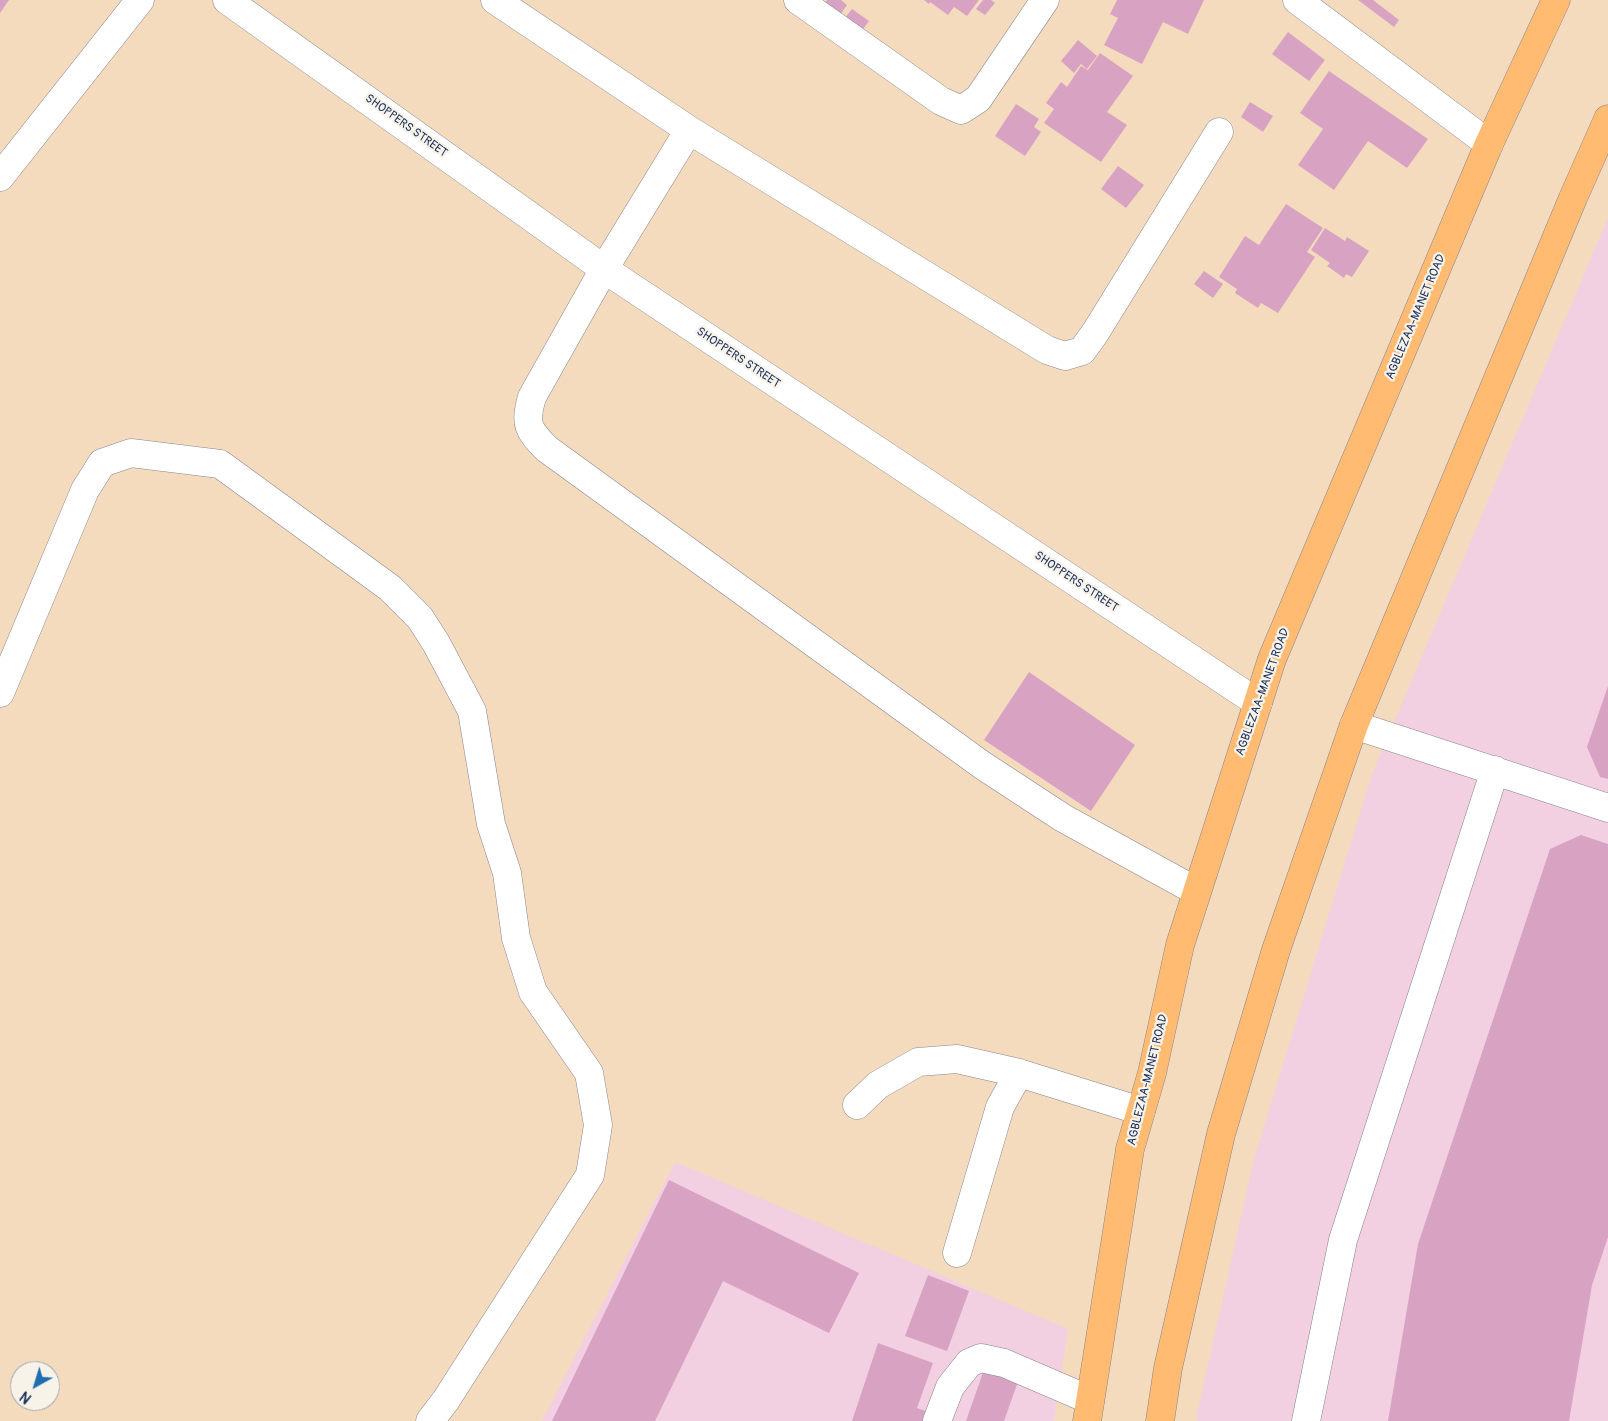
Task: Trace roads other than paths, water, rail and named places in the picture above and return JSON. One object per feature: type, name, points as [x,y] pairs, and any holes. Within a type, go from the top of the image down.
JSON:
[{"type":"main road","name":"AGBLEZAA-MANET ROAD","points":[[1089,1410],[1130,1149],[1152,1073],[1180,945],[1272,659],[1489,144],[1556,0]]},
{"type":"main road","points":[[1160,1421],[1168,1368],[1221,1134],[1276,950],[1354,725],[1608,119]]},
{"type":"street","points":[[0,177],[140,0]]},
{"type":"street","name":"SHOPPERS STREET","points":[[227,0],[604,269],[1258,703]]},
{"type":"street","points":[[495,0],[689,130],[1047,350],[1065,356],[1082,351],[1219,132]]},
{"type":"street","points":[[798,0],[941,101],[961,110],[978,99],[1045,0]]},
{"type":"street","points":[[1297,0],[1489,144]]},
{"type":"street","points":[[689,130],[604,269],[532,397],[526,415],[533,434],[547,449],[982,765],[1063,818],[1196,891]]},
{"type":"street","points":[[0,694],[85,490],[102,463],[131,453],[220,464],[390,588],[420,618],[436,643],[472,711],[491,824],[507,873],[516,938],[533,992],[589,1073],[598,1125],[590,1175],[446,1400],[430,1421]]},
{"type":"street","points":[[1354,725],[1608,808]]},
{"type":"street","points":[[1306,1421],[1343,1240],[1495,770]]},
{"type":"street","points":[[857,1105],[878,1085],[918,1062],[957,1059],[1018,1073],[1141,1111]]},
{"type":"street","points":[[957,1253],[1000,1108],[1018,1073]]},
{"type":"street","points":[[937,1421],[950,1387],[969,1363],[981,1358],[1004,1363],[1089,1410]]}]
